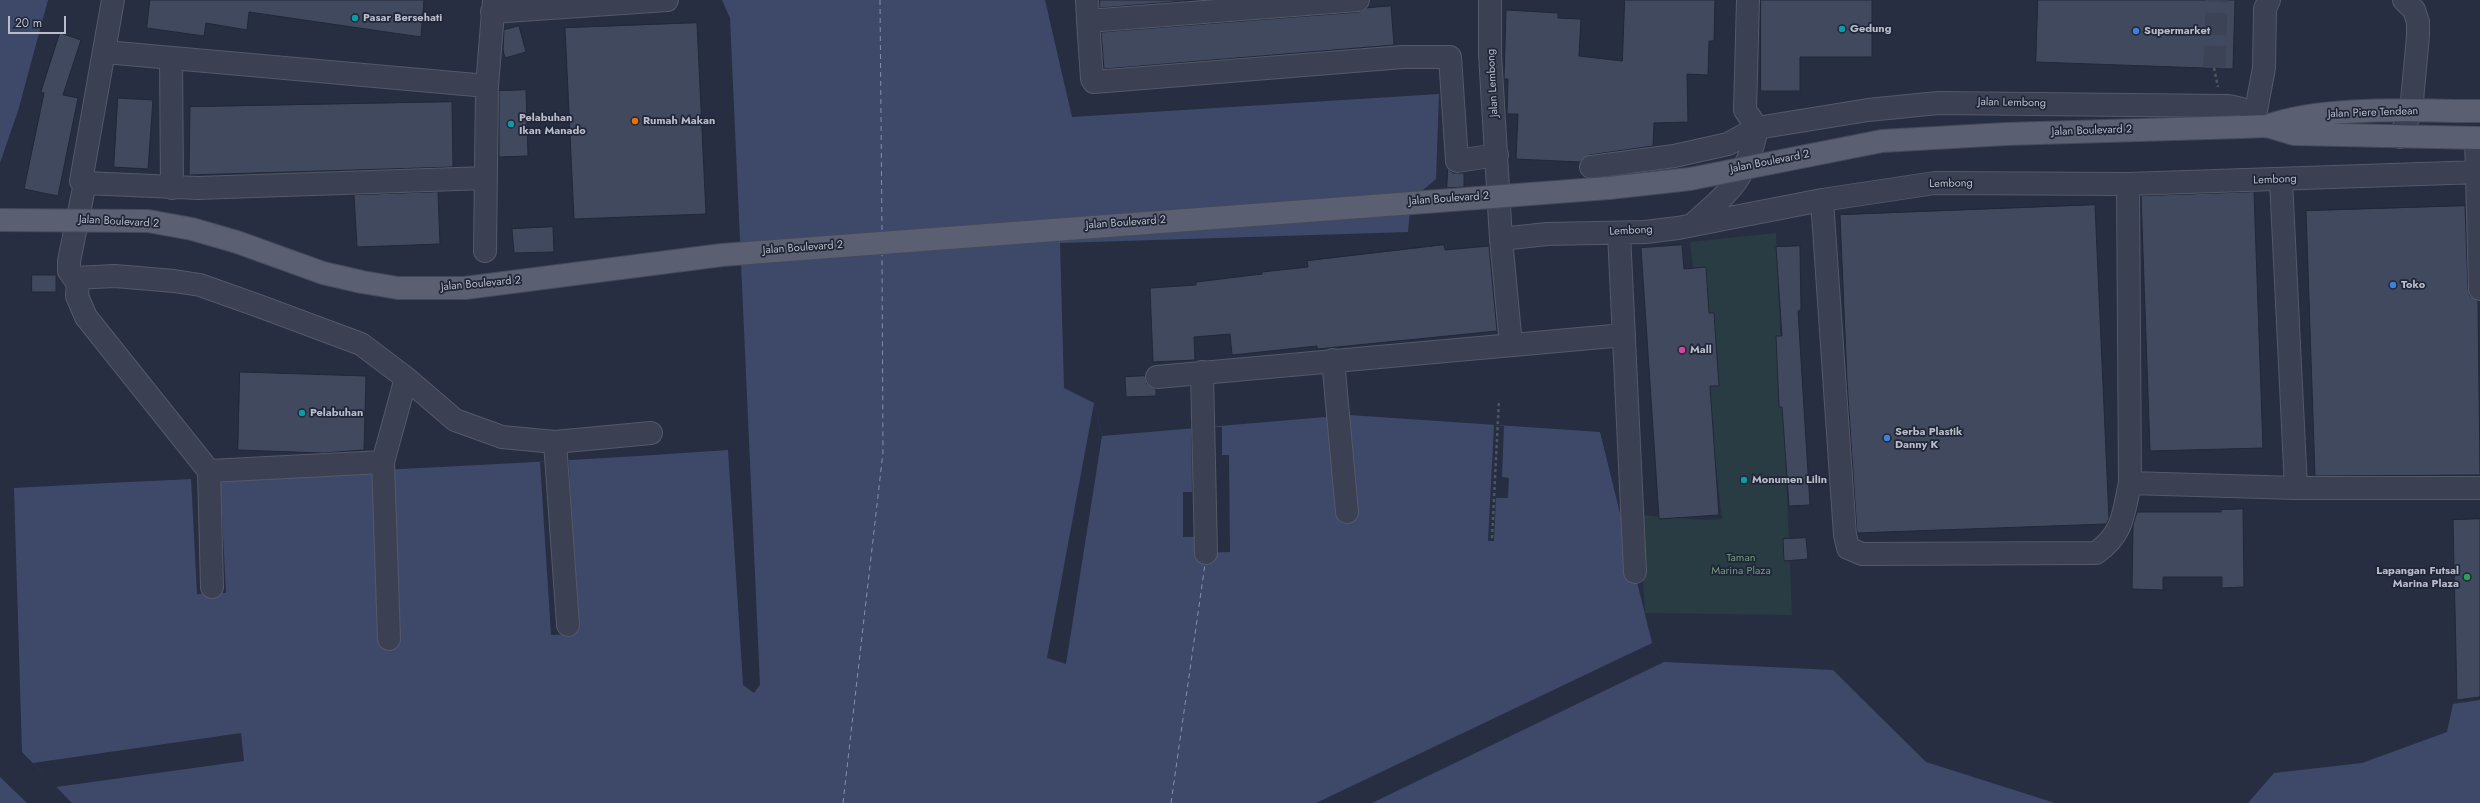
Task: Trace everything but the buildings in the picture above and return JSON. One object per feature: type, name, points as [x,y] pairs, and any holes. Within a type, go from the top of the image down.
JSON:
[{"type":"main road","name":"Jalan Piere Tendean","points":[[2255,124],[2291,117],[2375,112],[2480,111]]},
{"type":"main road","name":"Jalan Piere Tendean","points":[[2255,124],[2294,134],[2478,138]]},
{"type":"main road","name":"Jalan Boulevard 2","points":[[0,220],[148,221],[192,229],[237,242],[323,273],[362,282],[398,288],[465,288],[722,254],[1608,188],[1690,179],[1882,141],[2006,134],[2255,124]]},
{"type":"street","points":[[113,0],[81,181],[85,183],[172,188],[486,178]]},
{"type":"street","points":[[485,251],[487,86],[493,6],[667,0]]},
{"type":"street","points":[[1358,0],[1087,10],[1092,79],[1094,82],[1403,58],[1450,57],[1457,161],[1497,160],[1501,239],[1511,344]]},
{"type":"street","name":"Jalan Lembong","points":[[1490,0],[1490,54],[1497,160]]},
{"type":"street","points":[[1692,225],[1733,188],[1752,153],[1757,128],[1745,110],[1748,0]]},
{"type":"street","points":[[2255,124],[2264,68],[2266,9],[2269,0]]},
{"type":"street","points":[[2400,137],[2411,112],[2418,22],[2414,10],[2404,0]]},
{"type":"street","points":[[105,52],[487,86]]},
{"type":"street","points":[[171,58],[172,188]]},
{"type":"street","name":"Jalan Lembong","points":[[1757,128],[1868,110],[1965,102],[2228,106],[2244,109],[2255,124]]},
{"type":"street","points":[[1591,167],[1674,156],[1728,144],[1757,128]]},
{"type":"street","points":[[2478,138],[2480,289]]},
{"type":"street","name":"Lembong","points":[[1501,239],[1547,234],[1620,232],[1692,225],[1822,200],[1935,183],[2128,184],[2281,180],[2478,172]]},
{"type":"street","points":[[2281,180],[2296,488]]},
{"type":"street","points":[[85,183],[69,261],[71,276],[78,278],[115,276],[174,281],[200,285],[361,344],[406,378],[455,420],[502,437],[555,442],[651,432]]},
{"type":"street","points":[[1822,200],[1845,527],[1848,548],[1862,554],[2096,553],[2110,543],[2119,528],[2130,483],[2128,184]]},
{"type":"street","points":[[1620,232],[1636,572]]},
{"type":"street","points":[[78,278],[77,296],[86,316],[209,471],[212,587]]},
{"type":"street","points":[[1157,377],[1624,335]]},
{"type":"street","points":[[1333,360],[1347,512]]},
{"type":"street","points":[[1202,372],[1206,553]]},
{"type":"street","points":[[389,639],[383,462],[406,378]]},
{"type":"street","points":[[555,442],[568,625]]},
{"type":"street","points":[[209,471],[383,462]]},
{"type":"street","points":[[2130,483],[2296,488],[2480,488]]},
{"type":"path","points":[[2214,68],[2220,93]]},
{"type":"path","points":[[1492,538],[1499,400]]},
{"type":"green space","name":"Taman Marina Plaza","points":[[1776,233],[1792,615],[1645,613],[1639,515],[1705,520],[1722,519],[1690,242]]},
{"type":"water","points":[[0,0],[48,0],[18,111],[0,163]]},
{"type":"water","points":[[722,0],[1045,0],[1072,117],[1439,94],[1436,179],[1411,200],[1408,232],[1060,243],[1064,388],[1094,403],[1102,436],[1349,415],[1600,432],[1652,643],[1664,662],[1833,670],[1926,762],[2055,803],[72,803],[22,752],[14,488],[460,466],[728,450],[743,685],[754,693],[760,685],[730,18]]},
{"type":"water","points":[[2480,700],[2480,803],[2248,803],[2274,773],[2362,763],[2447,732],[2453,704]]},
{"type":"water","points":[[0,777],[27,803],[0,803]]},
{"type":"pier","points":[[1094,403],[1102,436],[1066,664],[1047,658]]},
{"type":"pier","points":[[1494,425],[1504,426],[1502,477],[1509,478],[1508,498],[1496,498],[1494,541],[1488,541]]},
{"type":"pier","points":[[1191,427],[1222,427],[1222,455],[1229,455],[1230,552],[1197,553],[1197,537],[1183,537],[1183,492],[1192,492]]},
{"type":"pier","points":[[569,461],[576,634],[551,635],[540,462]]},
{"type":"pier","points":[[220,476],[226,593],[197,594],[191,478]]},
{"type":"pier","points":[[1652,643],[1664,662],[1372,803],[1316,803]]},
{"type":"pier","points":[[241,733],[244,761],[56,787],[33,763]]},
{"type":"ferry route","points":[[880,0],[882,233]]},
{"type":"ferry route","points":[[843,803],[883,452],[882,254]]},
{"type":"ferry route","points":[[1171,803],[1205,564]]},
{"type":"tunnel","points":[[2214,68],[2217,0]]},
{"type":"place","name":"Pasar Bersehati","points":[[355,18]]},
{"type":"place","name":"Gedung","points":[[1842,29]]},
{"type":"place","name":"Supermarket","points":[[2136,31]]},
{"type":"place","name":"Rumah Makan","points":[[635,121]]},
{"type":"place","name":"Pelabuhan Ikan Manado","points":[[511,124]]},
{"type":"place","name":"Toko","points":[[2393,285]]},
{"type":"place","name":"Mall","points":[[1682,350]]},
{"type":"place","name":"Pelabuhan","points":[[302,413]]},
{"type":"place","name":"Serba Plastik Danny K","points":[[1887,438]]},
{"type":"place","name":"Monumen Lilin","points":[[1744,480]]},
{"type":"place","name":"Lapangan Futsal Marina Plaza","points":[[2467,577]]}]
